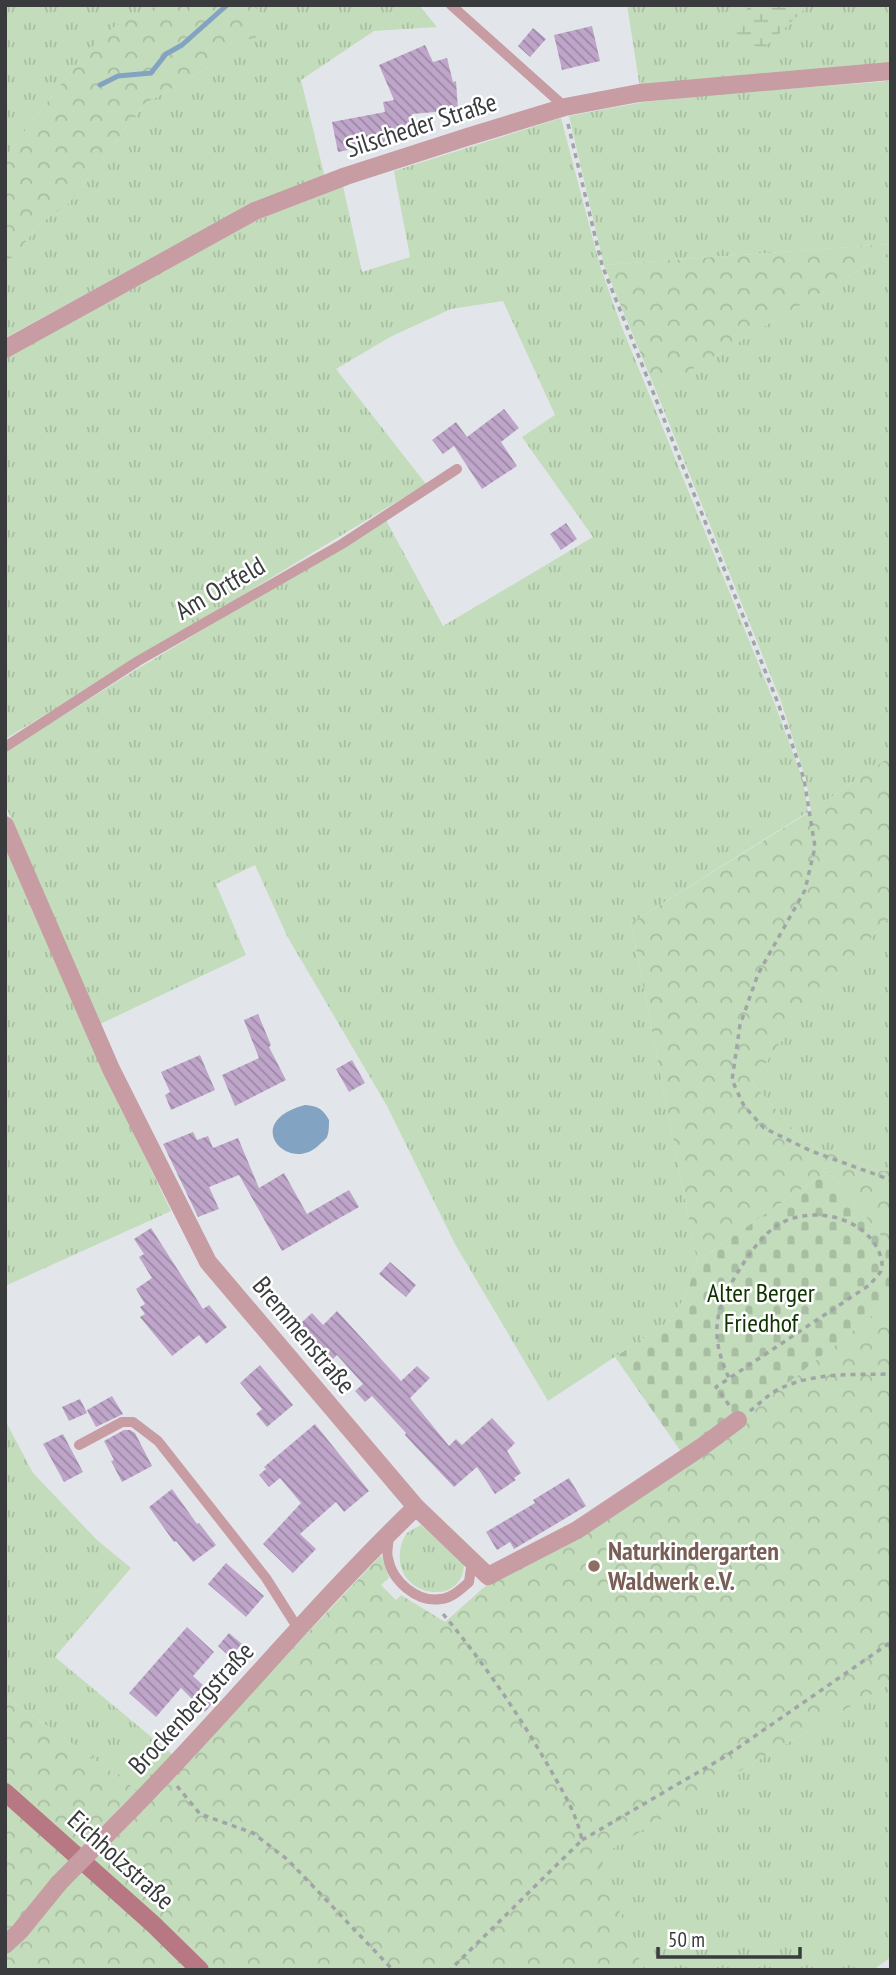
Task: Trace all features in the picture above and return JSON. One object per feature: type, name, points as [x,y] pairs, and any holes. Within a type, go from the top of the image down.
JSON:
[{"type":"main road","name":"Eichholzstraße","points":[[5,1792],[153,1924],[200,1970]]},
{"type":"street","name":"Silscheder Straße","points":[[5,349],[255,211],[346,176],[565,107],[639,93],[891,71]]},
{"type":"street","name":"Bremmenstraße","points":[[5,825],[111,1069],[208,1262],[416,1507],[488,1576],[577,1530],[738,1420]]},
{"type":"street","name":"Brockenbergstraße","points":[[5,1945],[20,1931],[59,1882],[166,1775],[416,1507]]},
{"type":"lane","points":[[451,5],[565,107]]},
{"type":"lane","name":"Am Ortfeld","points":[[5,747],[138,661],[342,544],[457,469]]},
{"type":"lane","points":[[79,1445],[122,1422],[133,1422],[159,1441],[266,1577],[299,1630]]},
{"type":"lane","points":[[389,1533],[388,1558],[400,1584],[421,1598],[441,1600],[456,1594],[469,1582],[472,1561]]},
{"type":"path","points":[[565,107],[602,265],[778,703],[804,779],[816,847],[806,890],[758,974],[740,1025],[732,1080],[744,1106],[764,1129],[811,1151],[891,1180]]},
{"type":"path","points":[[729,1378],[720,1354],[715,1323],[727,1290],[751,1251],[772,1228],[795,1218],[822,1215],[848,1221],[872,1239],[881,1255],[881,1271],[871,1284],[716,1387],[738,1420],[779,1388],[809,1379],[841,1374],[891,1374]]},
{"type":"path","points":[[441,1600],[443,1613],[472,1649],[535,1741],[578,1819],[582,1840]]},
{"type":"path","points":[[450,1970],[582,1840],[726,1756],[891,1642]]},
{"type":"path","points":[[166,1775],[200,1814],[253,1833],[288,1860],[393,1970]]},
{"type":"green space","points":[[5,5],[158,5],[113,28],[82,57],[5,157]]},
{"type":"green space","points":[[158,5],[253,5],[263,17],[255,39],[235,39],[206,69],[144,104],[69,203],[38,225],[19,251],[5,264],[5,157],[82,57],[112,28]]},
{"type":"green space","points":[[253,5],[419,5],[437,27],[374,31],[301,80],[325,178],[247,206],[5,338],[5,264],[19,251],[38,225],[69,203],[144,104],[206,69],[235,39],[263,17]]},
{"type":"green space","points":[[627,5],[891,5],[891,65],[640,88]]},
{"type":"green space","points":[[750,5],[809,5],[763,49],[727,34]]},
{"type":"green space","points":[[891,81],[891,244],[604,265],[569,116],[644,102]]},
{"type":"green space","points":[[561,118],[600,266],[621,325],[774,702],[803,780],[808,812],[631,923],[697,1261],[686,1296],[668,1322],[548,1401],[455,1244],[387,1106],[287,936],[255,865],[216,884],[246,955],[98,1025],[5,804],[5,752],[386,520],[443,626],[593,537],[522,437],[555,415],[503,301],[451,309],[392,336],[336,369],[426,484],[5,739],[5,356],[253,222],[343,186],[362,272],[410,257],[394,171]]},
{"type":"green space","points":[[891,244],[891,251],[656,391],[604,265]]},
{"type":"green space","points":[[891,251],[891,756],[811,811],[806,780],[781,701],[656,391]]},
{"type":"green space","points":[[891,756],[891,916],[800,1015],[752,1082],[805,1143],[880,1171],[891,1171],[891,1248],[828,1171],[697,1261],[631,923],[811,811]]},
{"type":"green space","points":[[5,838],[107,1078],[171,1211],[5,1286]]},
{"type":"green space","points":[[891,916],[891,1171],[880,1171],[805,1143],[752,1082],[800,1015]]},
{"type":"green space","name":"Alter Berger Friedhof","points":[[828,1171],[891,1248],[891,1300],[733,1427],[684,1456],[615,1357],[668,1322],[686,1296],[697,1261]]},
{"type":"green space","points":[[891,1300],[891,1683],[597,1858],[644,1970],[5,1970],[5,1696],[140,1792],[184,1764],[381,1555],[389,1578],[381,1585],[396,1600],[401,1595],[445,1622],[491,1581],[733,1427]]},
{"type":"green space","points":[[5,1420],[33,1473],[97,1540],[131,1568],[55,1657],[184,1764],[140,1792],[5,1696]]},
{"type":"green space","points":[[421,1525],[464,1564],[461,1578],[453,1587],[442,1592],[418,1588],[408,1580],[402,1569],[400,1551],[403,1540],[407,1533]]},
{"type":"green space","points":[[891,1683],[891,1957],[873,1970],[644,1970],[596,1858]]},
{"type":"water","points":[[305,1105],[317,1107],[325,1113],[329,1120],[328,1133],[319,1145],[307,1153],[295,1154],[276,1143],[273,1133],[275,1123],[286,1113]]},
{"type":"building","points":[[592,26],[600,61],[562,70],[554,35]]},
{"type":"building","points":[[533,28],[546,39],[530,57],[518,46]]},
{"type":"building","points":[[425,45],[433,62],[447,58],[453,82],[456,81],[458,110],[412,114],[415,127],[391,132],[393,141],[338,152],[332,122],[385,112],[383,102],[394,100],[379,65]]},
{"type":"building","points":[[504,409],[519,428],[501,442],[517,466],[482,489],[454,446],[443,454],[432,440],[456,422],[467,437]]},
{"type":"building","points":[[566,523],[577,539],[561,550],[550,534]]},
{"type":"building","points":[[258,1014],[271,1045],[269,1047],[286,1080],[235,1106],[222,1075],[259,1058],[244,1020]]},
{"type":"building","points":[[200,1055],[215,1090],[171,1110],[165,1095],[170,1092],[161,1072]]},
{"type":"building","points":[[352,1060],[365,1083],[349,1092],[336,1069]]},
{"type":"building","points":[[193,1132],[197,1140],[208,1136],[213,1148],[238,1138],[259,1188],[284,1173],[307,1214],[349,1190],[359,1207],[282,1251],[239,1175],[209,1187],[219,1209],[198,1217],[163,1144]]},
{"type":"building","points":[[151,1228],[203,1309],[209,1305],[227,1327],[206,1344],[199,1335],[172,1356],[140,1317],[145,1314],[140,1307],[145,1304],[136,1289],[152,1278],[139,1257],[144,1254],[134,1239]]},
{"type":"building","points":[[390,1262],[416,1285],[406,1297],[379,1274]]},
{"type":"building","points":[[337,1311],[401,1381],[417,1366],[430,1378],[410,1398],[449,1446],[456,1439],[462,1445],[492,1418],[515,1443],[507,1451],[521,1473],[514,1478],[516,1480],[495,1494],[477,1467],[454,1487],[372,1396],[365,1402],[355,1391],[363,1384],[337,1355],[323,1369],[289,1334],[312,1313],[323,1325]]},
{"type":"building","points":[[260,1365],[293,1405],[267,1427],[256,1414],[262,1409],[240,1383]]},
{"type":"building","points":[[112,1396],[123,1414],[96,1427],[87,1410]]},
{"type":"building","points":[[80,1399],[87,1413],[69,1421],[62,1407]]},
{"type":"building","points":[[315,1424],[369,1491],[344,1512],[336,1502],[300,1534],[316,1549],[293,1573],[263,1544],[301,1503],[280,1478],[269,1487],[259,1475],[266,1469],[264,1467]]},
{"type":"building","points":[[124,1430],[135,1433],[152,1466],[122,1482],[104,1441]]},
{"type":"building","points":[[63,1434],[83,1472],[64,1482],[43,1444]]},
{"type":"building","points":[[569,1478],[586,1506],[514,1549],[510,1542],[497,1550],[486,1532],[535,1503],[533,1500]]},
{"type":"building","points":[[172,1489],[216,1545],[193,1562],[176,1541],[174,1542],[149,1507]]},
{"type":"building","points":[[226,1563],[264,1596],[246,1617],[208,1584]]},
{"type":"building","points":[[187,1627],[214,1652],[193,1676],[217,1698],[205,1712],[181,1688],[156,1717],[129,1693]]},
{"type":"building","points":[[229,1633],[242,1644],[230,1657],[218,1646]]},
{"type":"waterway","points":[[100,85],[118,76],[151,73],[166,54],[182,45],[227,5]]},
{"type":"place","name":"Naturkindergarten Waldwerk e.V.","points":[[594,1566]]}]
